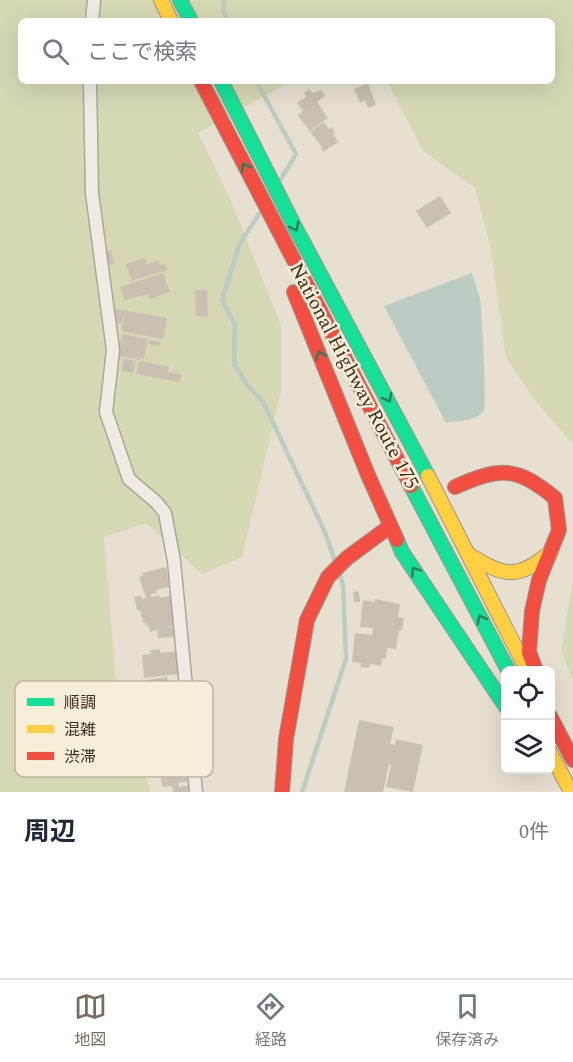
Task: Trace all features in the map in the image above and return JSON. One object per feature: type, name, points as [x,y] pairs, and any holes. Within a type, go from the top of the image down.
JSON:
[{"type":"main road","points":[[160,0],[169,18]]},
{"type":"main road","points":[[180,0],[189,18]]},
{"type":"main road","name":"National Highway Route 175","points":[[203,84],[506,666]]},
{"type":"main road","name":"National Highway Route 175","points":[[223,84],[295,227],[396,413],[525,666]]},
{"type":"main road","points":[[256,190],[273,240],[389,527],[402,552],[501,700]]},
{"type":"main road","points":[[455,487],[492,473],[509,471],[536,482],[555,498],[559,530],[539,580],[532,611],[529,652],[534,666]]},
{"type":"main road","points":[[282,792],[286,739],[307,620],[328,577],[347,558],[403,518]]},
{"type":"main road","points":[[468,554],[497,571],[513,572],[536,565],[551,552]]},
{"type":"main road","points":[[552,720],[573,760]]},
{"type":"main road","points":[[555,720],[565,746]]},
{"type":"main road","points":[[555,762],[570,792]]},
{"type":"main road","points":[[546,774],[557,792]]},
{"type":"street","points":[[92,18],[94,0]]},
{"type":"street","points":[[90,84],[92,193],[113,350],[106,412],[129,479],[156,502],[165,513],[174,561],[185,681]]},
{"type":"street","points":[[195,777],[196,792]]},
{"type":"green space","points":[[0,0],[573,0],[573,444],[537,403],[506,358],[491,250],[475,188],[423,151],[389,84],[555,84],[555,18],[18,18],[18,84],[286,84],[198,133],[232,203],[281,325],[281,391],[242,557],[202,574],[146,523],[104,537],[116,681],[15,681],[15,777],[146,777],[150,792],[0,792]]},
{"type":"green space","points":[[573,579],[573,681],[561,651]]},
{"type":"shaded area","points":[[472,273],[481,307],[485,405],[484,410],[477,417],[446,423],[384,306]]},
{"type":"building","points":[[368,84],[376,105],[368,108],[365,100],[360,103],[354,89]]},
{"type":"building","points":[[309,89],[312,93],[322,90],[325,96],[317,102],[328,118],[310,131],[297,115],[303,111],[297,103],[306,97],[304,93]]},
{"type":"building","points":[[324,122],[329,129],[332,127],[338,142],[323,152],[322,147],[310,132]]},
{"type":"building","points":[[440,196],[451,213],[427,228],[416,211]]},
{"type":"building","points":[[111,250],[114,264],[108,265],[104,252]]},
{"type":"building","points":[[145,258],[147,264],[158,260],[160,265],[165,264],[167,270],[151,275],[149,272],[150,275],[132,281],[126,264]]},
{"type":"building","points":[[163,273],[170,292],[150,299],[148,294],[124,300],[120,287]]},
{"type":"building","points":[[195,290],[207,290],[208,317],[196,316]]},
{"type":"building","points":[[116,309],[167,318],[163,339],[121,331],[124,314],[121,324],[114,322]]},
{"type":"building","points":[[122,334],[148,339],[144,359],[118,356]]},
{"type":"building","points":[[149,340],[161,342],[160,346],[149,344]]},
{"type":"building","points":[[124,359],[136,361],[133,373],[121,371]]},
{"type":"building","points":[[139,361],[169,367],[168,372],[181,374],[180,382],[136,374]]},
{"type":"building","points":[[166,567],[169,587],[156,590],[157,593],[151,594],[151,597],[170,596],[176,617],[173,618],[175,625],[168,627],[176,627],[176,637],[158,638],[157,630],[150,632],[148,625],[146,626],[143,622],[134,597],[141,595],[142,599],[146,598],[139,577],[143,576],[142,573]]},
{"type":"building","points":[[359,591],[360,602],[354,602],[353,592]]},
{"type":"building","points":[[375,599],[400,604],[398,617],[404,618],[402,630],[399,630],[396,649],[387,648],[386,659],[382,658],[381,666],[370,664],[369,668],[360,667],[361,663],[352,662],[355,633],[372,635],[373,628],[360,627],[363,600],[374,602]]},
{"type":"building","points":[[160,649],[160,653],[176,651],[179,674],[144,678],[142,655],[151,654],[150,650]]},
{"type":"building","points":[[167,677],[168,681],[146,681]]},
{"type":"building","points":[[359,720],[394,727],[390,744],[395,745],[396,739],[423,745],[413,792],[386,787],[391,765],[389,764],[383,792],[344,792]]},
{"type":"building","points":[[161,777],[191,777],[191,781],[178,783],[179,787],[191,785],[192,792],[173,792],[172,786],[162,787]]},
{"type":"waterway","points":[[224,0],[223,11],[226,18]]},
{"type":"waterway","points":[[258,84],[296,154],[281,179]]},
{"type":"waterway","points":[[259,214],[239,245],[222,300],[235,325],[234,364],[247,385],[263,402],[324,530],[336,564]]},
{"type":"waterway","points":[[302,792],[346,659],[343,585],[339,572]]},
{"type":"traffic: fast","points":[[180,0],[189,18]]},
{"type":"traffic: fast","points":[[223,84],[295,227],[428,476]]},
{"type":"traffic: fast","points":[[411,486],[506,666]]},
{"type":"traffic: fast","points":[[397,540],[402,552],[501,700]]},
{"type":"traffic: slow","points":[[161,0],[170,18]]},
{"type":"traffic: slow","points":[[428,476],[525,666]]},
{"type":"traffic: slow","points":[[468,554],[491,567],[510,572],[528,568],[551,552]]},
{"type":"traffic: slow","points":[[555,762],[571,792]]},
{"type":"traffic: jam","points":[[203,84],[411,486]]},
{"type":"traffic: jam","points":[[294,292],[368,475],[397,540]]},
{"type":"traffic: jam","points":[[455,487],[484,476],[507,473],[529,480],[555,498],[559,530],[539,580],[532,611],[529,652],[534,666]]},
{"type":"traffic: jam","points":[[282,792],[286,739],[307,620],[328,577],[347,558],[389,527]]},
{"type":"traffic: jam","points":[[552,720],[573,760]]}]
